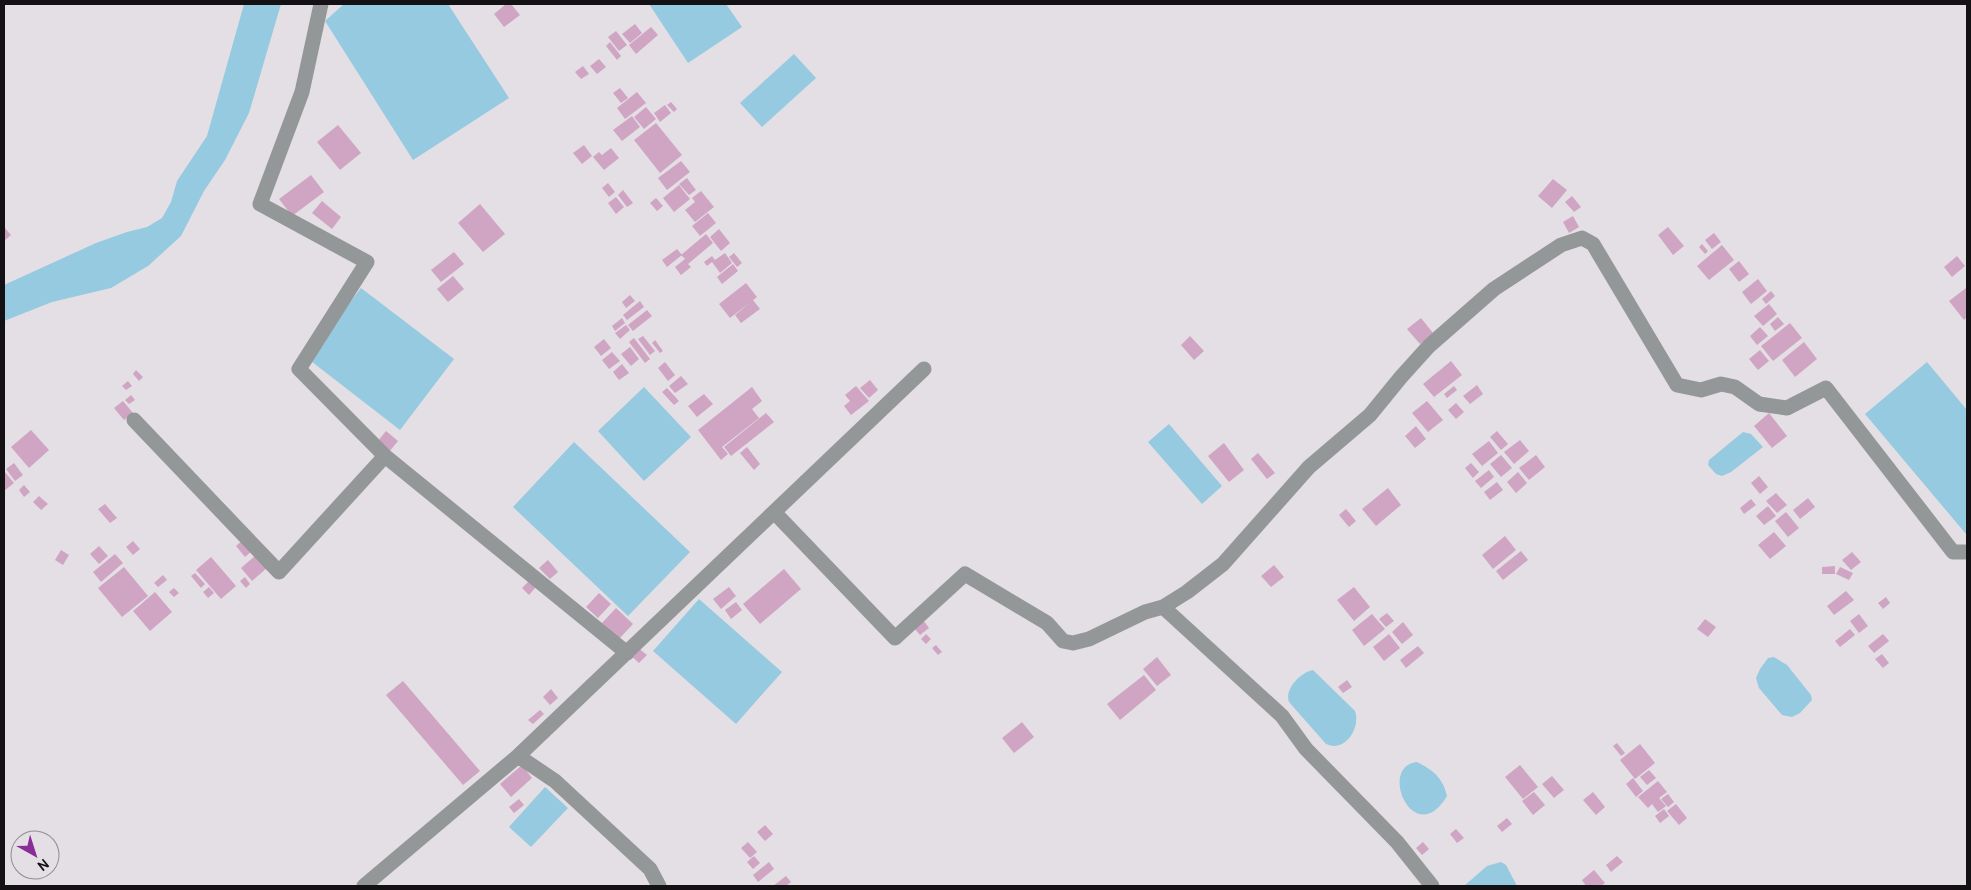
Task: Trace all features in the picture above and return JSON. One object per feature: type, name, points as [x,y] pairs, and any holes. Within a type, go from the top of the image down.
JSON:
[{"type":"street","points":[[321,4],[302,92],[260,204],[367,262],[299,368],[385,456],[627,653]]},
{"type":"street","points":[[774,512],[896,638],[964,574],[1047,623],[1063,641],[1073,643],[1089,639],[1145,612],[1163,606],[1187,592],[1223,564],[1309,467],[1370,415],[1401,377],[1436,339],[1494,289],[1561,245],[1582,238],[1593,244],[1677,385],[1701,390],[1721,384],[1735,387],[1759,404],[1787,408],[1826,388],[1953,552],[1967,552]]},
{"type":"street","points":[[364,886],[518,756],[924,369]]},
{"type":"street","points":[[134,420],[279,572],[385,456]]},
{"type":"street","points":[[1163,606],[1282,716],[1306,749],[1397,842],[1432,886]]},
{"type":"street","points":[[518,756],[555,781],[628,848],[650,869],[659,886]]},
{"type":"water","points":[[244,4],[281,4],[249,113],[225,160],[204,191],[181,236],[148,266],[111,288],[52,302],[4,321],[4,285],[96,243],[147,227],[162,218],[171,202],[177,181],[207,136]]},
{"type":"water","points":[[344,4],[448,4],[509,98],[413,160],[325,21]]},
{"type":"water","points":[[649,4],[726,4],[742,27],[688,63]]},
{"type":"water","points":[[794,54],[816,78],[762,127],[740,103]]},
{"type":"water","points":[[361,288],[454,359],[400,430],[307,358]]},
{"type":"water","points":[[1927,362],[1967,410],[1966,534],[1865,414]]},
{"type":"water","points":[[644,387],[691,437],[644,481],[598,431]]},
{"type":"water","points":[[1169,424],[1222,486],[1202,504],[1148,442]]},
{"type":"water","points":[[1743,432],[1751,434],[1763,447],[1731,472],[1722,476],[1716,474],[1708,465],[1709,460]]},
{"type":"water","points":[[574,442],[690,552],[628,616],[513,507]]},
{"type":"water","points":[[699,599],[782,672],[736,724],[653,651]]},
{"type":"water","points":[[1774,657],[1787,665],[1811,695],[1812,700],[1800,713],[1792,717],[1782,715],[1759,688],[1756,678],[1768,658]]},
{"type":"water","points":[[1313,670],[1355,711],[1356,725],[1350,737],[1339,745],[1326,744],[1289,702],[1288,697],[1291,687],[1303,674]]},
{"type":"water","points":[[1417,762],[1428,768],[1440,779],[1447,796],[1435,810],[1423,814],[1412,810],[1405,801],[1400,789],[1400,777],[1405,767]]},
{"type":"water","points":[[545,787],[568,808],[531,847],[509,827]]},
{"type":"water","points":[[1501,862],[1506,865],[1517,886],[1464,886],[1487,866]]},
{"type":"building","points":[[506,4],[511,4],[520,15],[504,27],[494,14]]},
{"type":"building","points":[[635,24],[642,33],[630,43],[622,34]]},
{"type":"building","points":[[651,27],[658,35],[636,54],[629,45]]},
{"type":"building","points":[[616,31],[627,45],[619,51],[608,37]]},
{"type":"building","points":[[610,42],[621,56],[617,60],[606,46]]},
{"type":"building","points":[[599,59],[606,67],[597,74],[590,66]]},
{"type":"building","points":[[583,66],[589,74],[581,79],[575,72]]},
{"type":"building","points":[[620,88],[628,98],[621,103],[613,93]]},
{"type":"building","points":[[637,92],[646,103],[625,119],[617,108]]},
{"type":"building","points":[[671,102],[677,109],[674,112],[667,105]]},
{"type":"building","points":[[665,105],[671,113],[660,122],[654,113]]},
{"type":"building","points":[[646,107],[656,119],[644,129],[634,117]]},
{"type":"building","points":[[632,116],[640,127],[622,141],[613,130]]},
{"type":"building","points":[[656,123],[682,155],[660,173],[634,140]]},
{"type":"building","points":[[338,125],[361,153],[340,170],[317,142]]},
{"type":"building","points":[[584,145],[592,156],[582,164],[573,153]]},
{"type":"building","points":[[611,148],[619,158],[604,170],[593,157],[599,152],[602,155]]},
{"type":"building","points":[[681,161],[690,172],[667,190],[658,178]]},
{"type":"building","points":[[311,175],[324,192],[292,216],[279,199]]},
{"type":"building","points":[[687,178],[696,190],[689,195],[679,184]]},
{"type":"building","points":[[1553,179],[1567,190],[1552,208],[1538,196]]},
{"type":"building","points":[[608,183],[615,192],[609,197],[602,188]]},
{"type":"building","points":[[679,185],[690,199],[674,212],[663,198]]},
{"type":"building","points":[[623,190],[633,203],[627,207],[618,195]]},
{"type":"building","points":[[701,191],[714,207],[695,222],[685,210],[695,202],[692,198]]},
{"type":"building","points":[[1572,196],[1581,207],[1574,212],[1565,202]]},
{"type":"building","points":[[616,197],[624,207],[616,214],[608,203]]},
{"type":"building","points":[[656,198],[663,206],[657,211],[650,203]]},
{"type":"building","points":[[322,201],[341,217],[332,229],[312,213]]},
{"type":"building","points":[[480,204],[505,234],[483,252],[458,223]]},
{"type":"building","points":[[708,213],[716,223],[700,236],[692,226]]},
{"type":"building","points":[[1573,216],[1579,227],[1569,233],[1563,222]]},
{"type":"building","points":[[4,227],[11,235],[4,241]]},
{"type":"building","points":[[1668,227],[1684,246],[1673,255],[1658,235]]},
{"type":"building","points":[[719,229],[730,243],[721,251],[710,237]]},
{"type":"building","points":[[1714,233],[1721,242],[1712,249],[1705,240]]},
{"type":"building","points":[[706,234],[713,243],[688,264],[691,267],[681,275],[675,267],[685,259],[681,255]]},
{"type":"building","points":[[1702,244],[1708,251],[1705,254],[1699,247]]},
{"type":"building","points":[[1722,245],[1734,260],[1709,280],[1697,266]]},
{"type":"building","points":[[677,249],[682,255],[667,267],[662,260]]},
{"type":"building","points":[[454,252],[464,264],[441,282],[431,270]]},
{"type":"building","points":[[725,253],[732,263],[720,273],[712,262],[707,266],[704,262],[712,256],[715,260]]},
{"type":"building","points":[[734,253],[742,263],[737,267],[729,257]]},
{"type":"building","points":[[1957,256],[1965,266],[1952,277],[1944,267]]},
{"type":"building","points":[[1739,261],[1749,274],[1739,282],[1729,269]]},
{"type":"building","points":[[733,264],[738,271],[722,284],[717,277]]},
{"type":"building","points":[[453,276],[464,289],[448,302],[437,289]]},
{"type":"building","points":[[1758,279],[1767,291],[1751,304],[1742,292]]},
{"type":"building","points":[[746,283],[757,297],[730,318],[719,304]]},
{"type":"building","points":[[1966,288],[1967,317],[1964,320],[1949,301]]},
{"type":"building","points":[[1771,291],[1775,296],[1766,304],[1762,299]]},
{"type":"building","points":[[630,295],[635,301],[626,308],[622,302]]},
{"type":"building","points":[[753,300],[760,309],[741,323],[735,315]]},
{"type":"building","points":[[640,301],[644,307],[627,320],[623,315]]},
{"type":"building","points":[[1769,304],[1777,314],[1763,326],[1754,316]]},
{"type":"building","points":[[647,310],[652,316],[633,331],[628,325]]},
{"type":"building","points":[[1778,317],[1784,324],[1775,331],[1770,324]]},
{"type":"building","points":[[622,318],[625,323],[615,331],[612,326]]},
{"type":"building","points":[[1421,318],[1433,333],[1420,344],[1407,329]]},
{"type":"building","points":[[1790,323],[1802,338],[1773,361],[1761,346]]},
{"type":"building","points":[[626,325],[630,330],[620,339],[615,333]]},
{"type":"building","points":[[1760,327],[1768,336],[1757,345],[1750,336]]},
{"type":"building","points":[[643,336],[655,351],[650,355],[638,339]]},
{"type":"building","points":[[1190,336],[1204,351],[1194,360],[1181,345]]},
{"type":"building","points":[[634,338],[650,359],[645,363],[629,342]]},
{"type":"building","points":[[604,339],[611,348],[601,356],[594,347]]},
{"type":"building","points":[[655,340],[663,351],[660,353],[652,343]]},
{"type":"building","points":[[1804,342],[1817,359],[1795,377],[1782,360]]},
{"type":"building","points":[[630,347],[639,359],[631,366],[621,354]]},
{"type":"building","points":[[1760,350],[1769,361],[1758,370],[1749,359]]},
{"type":"building","points":[[612,352],[620,361],[609,369],[602,360]]},
{"type":"building","points":[[1451,361],[1462,375],[1434,397],[1423,384]]},
{"type":"building","points":[[665,362],[675,375],[668,381],[658,368]]},
{"type":"building","points":[[622,364],[629,373],[619,380],[613,372]]},
{"type":"building","points":[[136,370],[143,377],[139,381],[133,374]]},
{"type":"building","points":[[681,376],[688,384],[675,393],[669,386]]},
{"type":"building","points":[[870,380],[878,390],[869,398],[860,388]]},
{"type":"building","points":[[128,381],[132,386],[126,390],[122,386]]},
{"type":"building","points":[[1477,385],[1483,394],[1470,404],[1463,396]]},
{"type":"building","points":[[856,386],[869,401],[851,415],[844,406],[850,401],[845,395]]},
{"type":"building","points":[[1454,386],[1457,390],[1447,398],[1444,394]]},
{"type":"building","points":[[752,387],[762,401],[752,409],[759,418],[722,447],[728,454],[721,460],[698,430]]},
{"type":"building","points":[[667,388],[679,401],[674,405],[662,392]]},
{"type":"building","points":[[704,394],[713,404],[697,417],[688,406]]},
{"type":"building","points":[[131,395],[135,400],[129,404],[125,400]]},
{"type":"building","points":[[123,401],[133,413],[124,420],[114,408]]},
{"type":"building","points":[[1427,401],[1443,420],[1428,432],[1412,413]]},
{"type":"building","points":[[1456,403],[1464,412],[1456,419],[1448,410]]},
{"type":"building","points":[[766,413],[774,422],[731,456],[724,447]]},
{"type":"building","points":[[1769,413],[1787,436],[1772,448],[1754,426]]},
{"type":"building","points":[[1416,426],[1426,439],[1415,448],[1405,436]]},
{"type":"building","points":[[31,430],[49,450],[29,468],[11,447]]},
{"type":"building","points":[[386,431],[398,441],[389,452],[377,442]]},
{"type":"building","points":[[1497,431],[1508,444],[1501,450],[1490,437]]},
{"type":"building","points":[[1520,440],[1529,451],[1514,464],[1504,452]]},
{"type":"building","points":[[1489,441],[1498,453],[1482,466],[1472,454]]},
{"type":"building","points":[[1224,443],[1244,470],[1229,482],[1208,456]]},
{"type":"building","points":[[747,447],[760,464],[754,470],[740,453]]},
{"type":"building","points":[[1258,453],[1275,473],[1267,479],[1251,459]]},
{"type":"building","points":[[1501,455],[1512,468],[1501,477],[1490,464]]},
{"type":"building","points":[[1536,455],[1545,467],[1529,480],[1519,468]]},
{"type":"building","points":[[14,463],[23,475],[15,481],[6,469]]},
{"type":"building","points":[[1471,463],[1479,472],[1473,478],[1465,468]]},
{"type":"building","points":[[1489,470],[1494,477],[1481,488],[1475,481]]},
{"type":"building","points":[[4,471],[14,483],[4,491]]},
{"type":"building","points":[[1518,472],[1527,483],[1516,493],[1507,482]]},
{"type":"building","points":[[1759,476],[1768,487],[1760,494],[1751,483]]},
{"type":"building","points":[[1497,482],[1503,490],[1490,500],[1484,492]]},
{"type":"building","points":[[24,485],[30,492],[24,497],[19,490]]},
{"type":"building","points":[[1388,488],[1401,505],[1376,526],[1362,509]]},
{"type":"building","points":[[1776,493],[1787,505],[1777,513],[1766,501]]},
{"type":"building","points":[[39,496],[48,504],[41,510],[33,502]]},
{"type":"building","points":[[1808,498],[1815,507],[1800,519],[1793,510]]},
{"type":"building","points":[[1751,499],[1756,505],[1744,514],[1740,508]]},
{"type":"building","points":[[105,504],[117,518],[110,523],[98,509]]},
{"type":"building","points":[[1768,506],[1776,516],[1764,525],[1756,516]]},
{"type":"building","points":[[1346,509],[1356,521],[1349,527],[1339,515]]},
{"type":"building","points":[[1786,512],[1799,528],[1788,537],[1775,521]]},
{"type":"building","points":[[1774,532],[1786,546],[1770,559],[1758,545]]},
{"type":"building","points":[[1505,536],[1516,550],[1493,569],[1482,555]]},
{"type":"building","points":[[244,539],[253,550],[245,557],[236,546]]},
{"type":"building","points":[[133,541],[140,549],[133,555],[126,547]]},
{"type":"building","points":[[99,546],[108,556],[99,564],[90,554]]},
{"type":"building","points":[[61,550],[69,555],[63,565],[55,560]]},
{"type":"building","points":[[1521,551],[1528,560],[1503,580],[1496,571]]},
{"type":"building","points":[[1852,552],[1861,562],[1851,570],[1842,560]]},
{"type":"building","points":[[115,554],[123,563],[101,582],[93,572]]},
{"type":"building","points":[[257,554],[268,567],[252,581],[241,568]]},
{"type":"building","points":[[211,557],[236,586],[221,599],[196,570]]},
{"type":"building","points":[[548,560],[558,572],[550,579],[539,568]]},
{"type":"building","points":[[1274,565],[1284,577],[1271,587],[1261,576]]},
{"type":"building","points":[[1835,566],[1835,574],[1822,574],[1822,567]]},
{"type":"building","points":[[124,567],[148,596],[122,617],[98,588]]},
{"type":"building","points":[[1840,567],[1853,573],[1849,580],[1836,574]]},
{"type":"building","points":[[784,569],[801,589],[760,624],[743,604]]},
{"type":"building","points":[[195,573],[205,584],[201,588],[191,576]]},
{"type":"building","points":[[163,575],[167,580],[158,587],[154,583]]},
{"type":"building","points":[[245,577],[250,584],[246,588],[240,581]]},
{"type":"building","points":[[530,580],[536,587],[529,595],[522,588]]},
{"type":"building","points":[[209,587],[214,593],[208,598],[203,592]]},
{"type":"building","points":[[729,587],[736,596],[721,609],[713,599]]},
{"type":"building","points":[[1354,587],[1370,607],[1354,621],[1337,600]]},
{"type":"building","points":[[174,588],[179,593],[174,597],[169,592]]},
{"type":"building","points":[[1846,591],[1854,600],[1834,615],[1827,606]]},
{"type":"building","points":[[155,592],[172,612],[150,631],[133,611]]},
{"type":"building","points":[[599,593],[611,604],[598,618],[586,607]]},
{"type":"building","points":[[1886,597],[1890,603],[1883,609],[1878,603]]},
{"type":"building","points":[[736,602],[742,610],[731,619],[725,610]]},
{"type":"building","points":[[616,608],[633,624],[619,639],[602,623]]},
{"type":"building","points":[[1387,613],[1394,621],[1386,627],[1379,619]]},
{"type":"building","points":[[1372,614],[1385,629],[1364,646],[1352,630]]},
{"type":"building","points":[[1859,614],[1868,626],[1859,633],[1850,621]]},
{"type":"building","points":[[1705,619],[1716,627],[1708,637],[1697,629]]},
{"type":"building","points":[[923,620],[929,628],[920,635],[914,628]]},
{"type":"building","points":[[1403,622],[1413,635],[1402,644],[1392,632]]},
{"type":"building","points":[[1850,629],[1855,635],[1840,647],[1835,641]]},
{"type":"building","points":[[926,634],[931,639],[926,644],[921,639]]},
{"type":"building","points":[[1389,634],[1400,648],[1384,661],[1373,647]]},
{"type":"building","points":[[1883,634],[1889,641],[1874,653],[1868,646]]},
{"type":"building","points":[[936,645],[942,652],[938,655],[932,648]]},
{"type":"building","points":[[636,646],[647,655],[639,663],[629,654]]},
{"type":"building","points":[[1418,646],[1424,653],[1406,668],[1400,660]]},
{"type":"building","points":[[1882,654],[1889,663],[1883,668],[1875,659]]},
{"type":"building","points":[[1157,657],[1171,675],[1157,686],[1143,669]]},
{"type":"building","points":[[1144,675],[1156,690],[1120,720],[1107,704]]},
{"type":"building","points":[[1347,680],[1352,687],[1343,693],[1338,687]]},
{"type":"building","points":[[403,681],[480,771],[463,785],[386,695]]},
{"type":"building","points":[[551,689],[558,698],[550,705],[543,697]]},
{"type":"building","points":[[540,710],[544,714],[533,724],[528,720]]},
{"type":"building","points":[[1022,722],[1034,737],[1014,753],[1002,738]]},
{"type":"building","points":[[1617,743],[1625,753],[1621,756],[1613,746]]},
{"type":"building","points":[[1640,744],[1655,763],[1635,779],[1620,760]]},
{"type":"building","points":[[522,765],[532,778],[511,797],[500,784]]},
{"type":"building","points":[[1520,765],[1538,787],[1523,799],[1505,777]]},
{"type":"building","points":[[1649,770],[1656,778],[1647,785],[1640,777]]},
{"type":"building","points":[[1552,776],[1564,790],[1554,798],[1542,784]]},
{"type":"building","points":[[1633,778],[1643,791],[1636,797],[1626,784]]},
{"type":"building","points":[[1658,781],[1667,792],[1659,798],[1666,806],[1658,812],[1652,804],[1648,808],[1638,797]]},
{"type":"building","points":[[1534,792],[1545,805],[1533,815],[1522,801]]},
{"type":"building","points":[[1593,792],[1605,807],[1596,815],[1583,800]]},
{"type":"building","points":[[1668,794],[1674,802],[1668,807],[1661,799]]},
{"type":"building","points":[[519,799],[524,805],[514,813],[509,807]]},
{"type":"building","points":[[1676,804],[1687,818],[1679,825],[1667,811]]},
{"type":"building","points":[[1664,809],[1669,816],[1660,823],[1655,816]]},
{"type":"building","points":[[1507,818],[1512,824],[1502,832],[1497,826]]},
{"type":"building","points":[[765,825],[773,834],[765,841],[757,832]]},
{"type":"building","points":[[1456,829],[1464,838],[1457,843],[1450,834]]},
{"type":"building","points":[[748,842],[757,852],[750,858],[741,848]]},
{"type":"building","points":[[1423,842],[1429,849],[1422,855],[1416,848]]},
{"type":"building","points":[[754,856],[760,863],[753,869],[747,862]]},
{"type":"building","points":[[1617,856],[1623,862],[1611,872],[1606,865]]},
{"type":"building","points":[[769,862],[774,869],[758,882],[753,875]]},
{"type":"building","points":[[1594,870],[1605,883],[1601,886],[1586,886],[1582,880]]},
{"type":"building","points":[[786,876],[791,882],[786,886],[773,886]]}]
